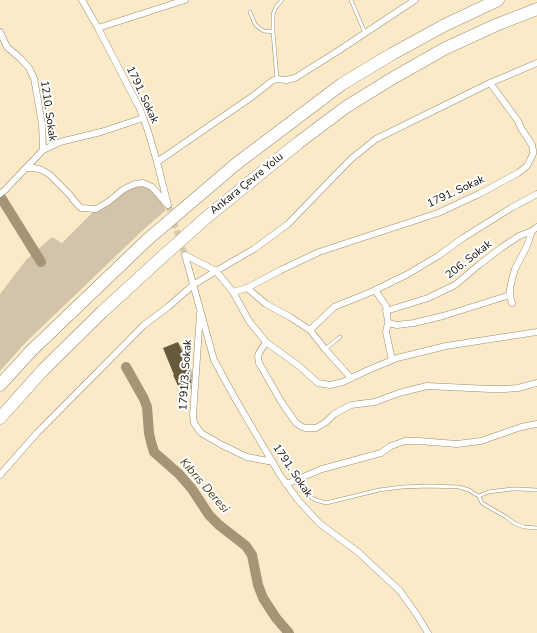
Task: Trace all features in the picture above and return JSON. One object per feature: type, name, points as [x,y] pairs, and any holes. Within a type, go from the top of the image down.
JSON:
[{"type":"highway","name":"Ankara Çevre Yolu","points":[[0,385],[31,352],[146,240],[236,164],[342,84],[445,25],[498,0]]},
{"type":"highway","name":"Ankara Çevre Yolu","points":[[0,418],[43,370],[156,262],[207,217],[298,143],[346,107],[444,49],[496,25],[537,9]]},
{"type":"street","name":"1791. Sokak","points":[[26,168],[42,170],[49,174],[82,208],[96,209],[108,202],[124,189],[135,184],[142,183],[152,187],[168,205],[148,131],[140,109],[82,0]]},
{"type":"street","points":[[98,28],[186,0]]},
{"type":"street","points":[[401,0],[403,7]]},
{"type":"street","points":[[157,162],[223,118],[272,81],[277,79],[286,80],[295,78],[415,0]]},
{"type":"street","name":"1210. Sokak","points":[[0,32],[7,47],[29,68],[34,78],[42,124],[43,150],[2,192]]},
{"type":"street","points":[[0,475],[37,433],[144,325],[168,307],[193,285],[254,249],[288,224],[352,160],[376,139],[490,83],[537,63]]},
{"type":"street","name":"1791. Sokak","points":[[233,292],[247,288],[319,252],[438,213],[481,193],[518,173],[527,166],[533,154],[532,145],[520,128],[518,121],[490,83]]},
{"type":"street","points":[[43,150],[65,141],[101,132],[143,118]]},
{"type":"street","points":[[310,330],[334,307],[408,274],[438,256],[463,238],[537,194]]},
{"type":"street","name":"206. Sokak","points":[[386,311],[428,298],[456,285],[501,248],[519,236],[532,231],[537,226]]},
{"type":"street","points":[[512,303],[510,289],[515,269],[527,246],[532,231]]},
{"type":"street","name":"1791. Sokak","points":[[216,271],[185,255],[214,360],[236,400],[286,484],[298,500],[320,523],[358,552],[400,591],[428,633]]},
{"type":"street","points":[[216,271],[233,292],[249,321],[266,342],[299,366],[318,383],[330,385],[343,382],[397,358],[446,346],[537,332]]},
{"type":"street","points":[[247,288],[266,304],[310,330],[351,378]]},
{"type":"street","points":[[375,290],[386,306],[388,324],[386,332],[392,360]]},
{"type":"street","points":[[388,324],[414,323],[443,316],[510,295]]},
{"type":"street","name":"1791/3. Sokak","points":[[200,310],[193,415],[194,423],[201,433],[222,445],[247,457],[273,462]]},
{"type":"street","points":[[266,342],[258,357],[259,362],[282,403],[296,423],[306,428],[316,428],[326,422],[334,414],[351,405],[375,402],[399,393],[427,386],[505,389],[518,388],[537,383]]},
{"type":"street","points":[[286,484],[322,469],[381,453],[390,446],[405,441],[457,444],[481,441],[521,427],[537,424]]},
{"type":"lane","points":[[277,79],[273,14],[277,4],[282,0]]},
{"type":"lane","points":[[351,0],[365,33]]},
{"type":"lane","points":[[250,12],[255,24],[259,28],[264,31],[273,32]]},
{"type":"lane","points":[[325,349],[340,337]]},
{"type":"lane","points":[[295,480],[309,496],[316,500],[326,502],[379,490],[415,486],[459,487],[478,496],[487,506],[514,523],[537,528]]},
{"type":"lane","points":[[478,496],[488,492],[519,489],[536,490]]},
{"type":"shaded area","points":[[135,184],[152,187],[166,210],[143,230],[26,342],[0,371],[0,294],[26,260],[52,237],[62,243],[96,209]]},
{"type":"building","points":[[178,342],[191,373],[191,383],[179,388],[163,348]]},
{"type":"waterway","name":"Kıbrıs Deresi","points":[[0,196],[41,262]]},
{"type":"waterway","name":"Kıbrıs Deresi","points":[[126,367],[147,407],[149,433],[154,452],[179,474],[192,489],[209,515],[219,525],[246,546],[252,555],[258,585],[263,598],[276,618],[289,633]]},
{"type":"tunnel","points":[[168,205],[185,255]]}]
